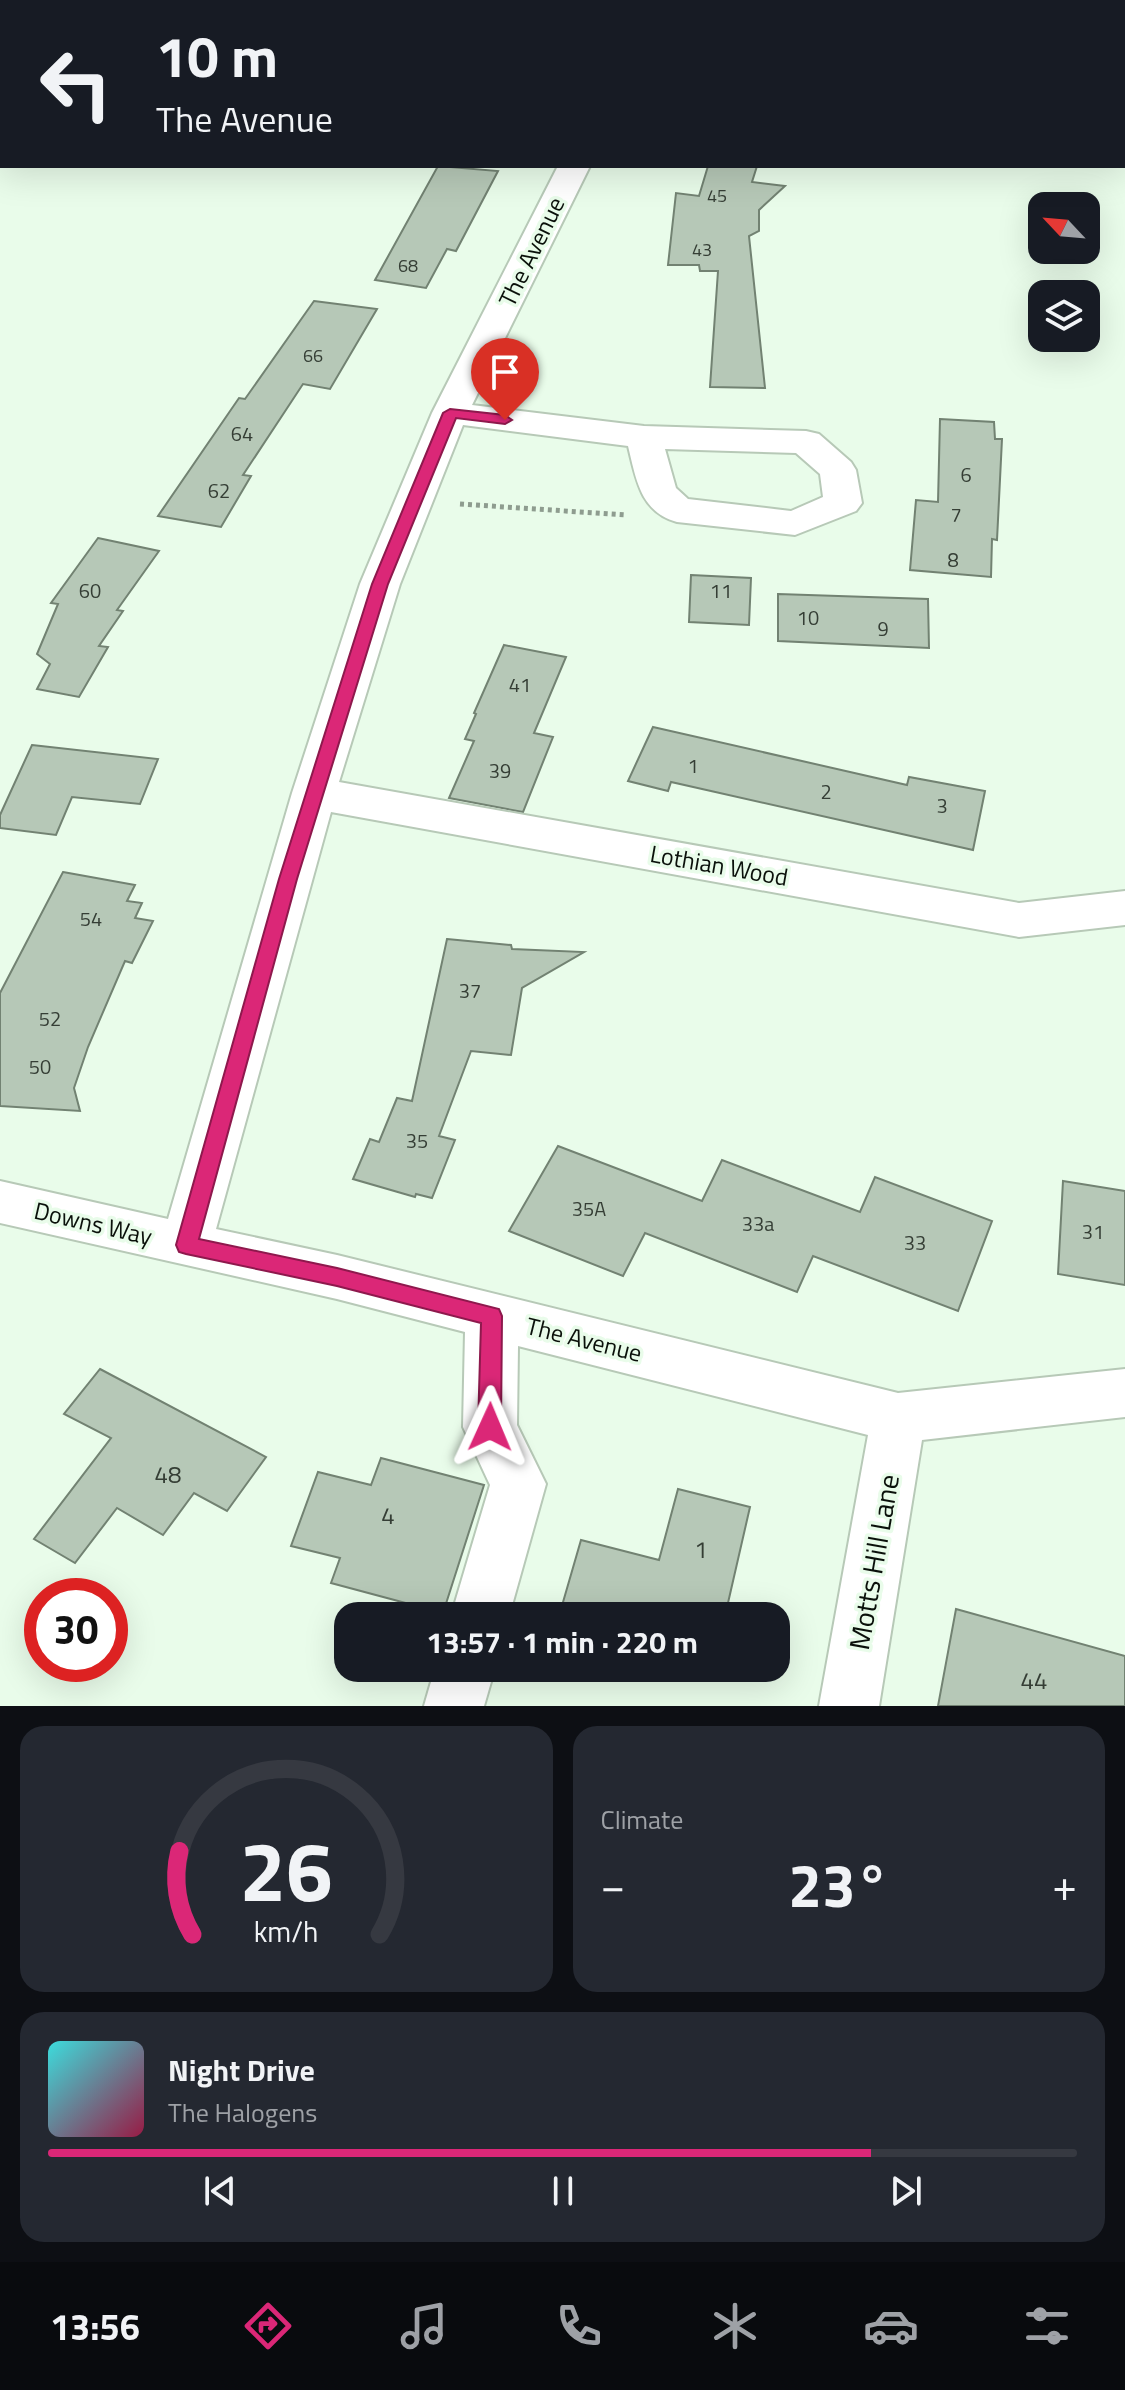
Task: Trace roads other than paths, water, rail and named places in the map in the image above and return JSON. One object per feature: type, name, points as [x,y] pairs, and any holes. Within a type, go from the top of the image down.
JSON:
[{"type":"street","name":"The Avenue","points":[[573,168],[450,413],[380,584],[313,793],[186,1245],[337,1277],[898,1418],[1125,1393]]},
{"type":"street","points":[[450,413],[644,437],[806,442],[838,470],[843,503],[795,523],[677,510],[658,492],[644,437]]},
{"type":"street","name":"Lothian Wood","points":[[313,793],[1019,920],[1125,908]]},
{"type":"street","name":"Downs Way","points":[[0,1202],[186,1245]]},
{"type":"street","points":[[484,1602],[518,1484],[490,1427],[492,1316]]},
{"type":"street","name":"Motts Hill Lane","points":[[849,1706],[898,1418]]},
{"type":"street","points":[[454,1706],[461,1682]]}]
